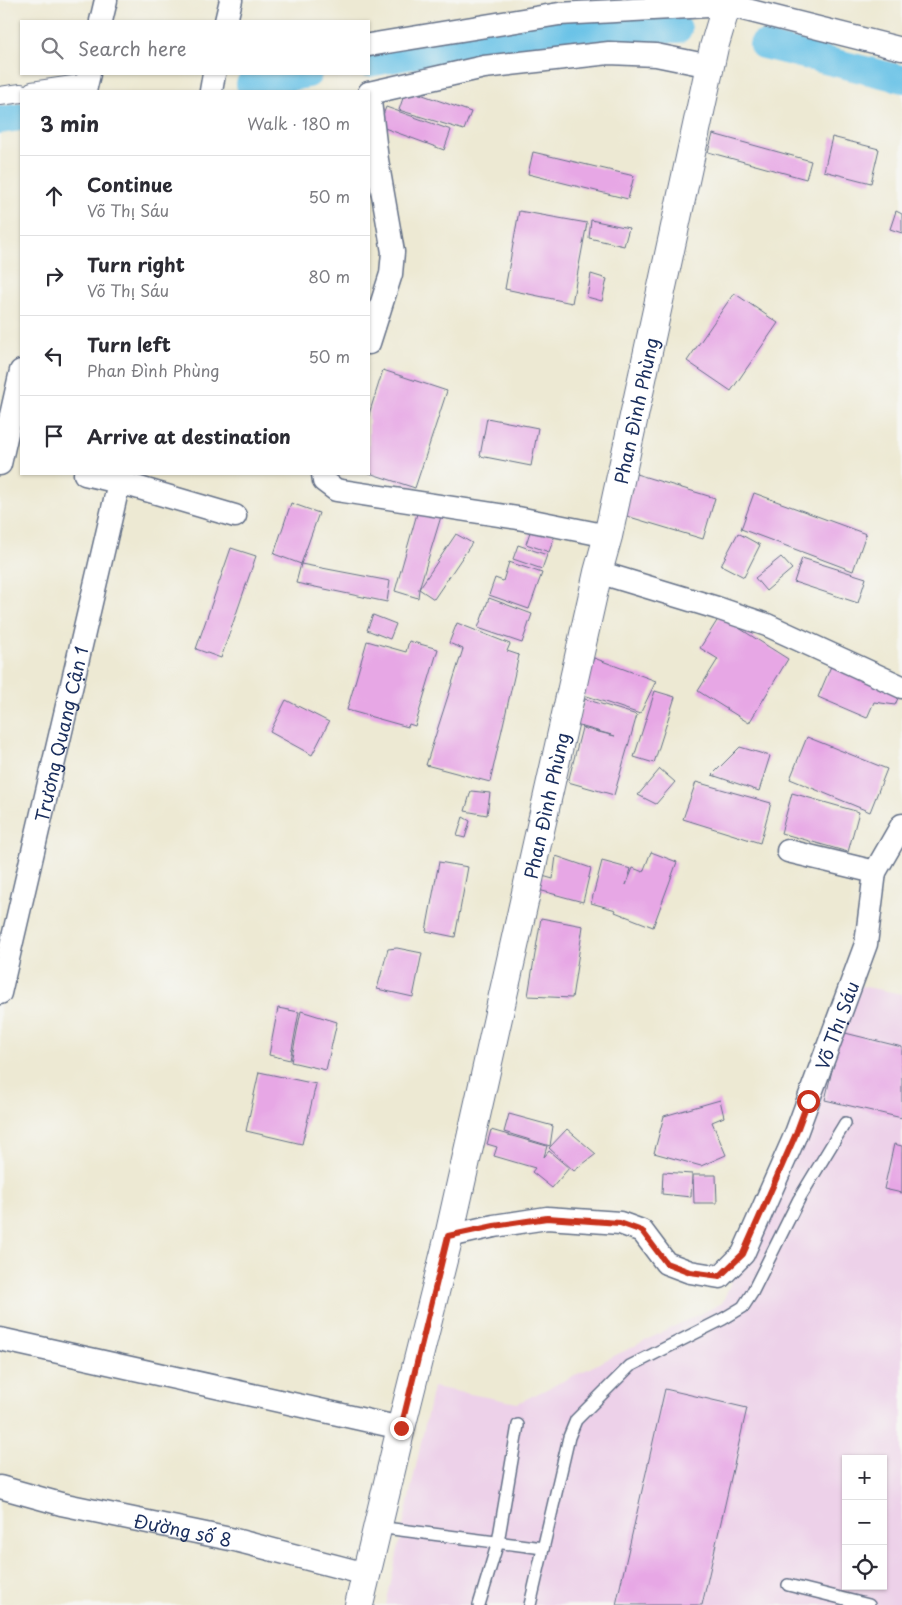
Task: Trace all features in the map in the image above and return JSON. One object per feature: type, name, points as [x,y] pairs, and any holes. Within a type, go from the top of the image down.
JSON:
[{"type":"street","points":[[101,20],[106,0]]},
{"type":"street","points":[[226,20],[231,0]]},
{"type":"street","points":[[370,45],[559,14],[728,2],[902,48]]},
{"type":"street","name":"Phan Đình Phùng","points":[[359,1605],[448,1236],[598,572],[608,536],[714,47],[728,2]]},
{"type":"street","points":[[370,92],[484,67],[609,54],[656,55],[710,66]]},
{"type":"street","points":[[211,90],[214,75]]},
{"type":"street","points":[[39,90],[87,83]]},
{"type":"street","points":[[0,96],[20,93]]},
{"type":"street","points":[[370,100],[377,160],[393,252],[391,274],[370,340]]},
{"type":"street","points":[[6,458],[20,377]]},
{"type":"street","points":[[94,475],[120,478],[235,516]]},
{"type":"street","points":[[323,475],[324,481],[336,490],[518,518],[608,536]]},
{"type":"street","name":"Trương Quang Cận 1","points":[[0,993],[120,478]]},
{"type":"street","points":[[598,572],[767,625],[902,687]]},
{"type":"street","name":"Võ Thị Sáu","points":[[448,1236],[494,1226],[547,1218],[620,1223],[642,1231],[666,1263],[690,1272],[720,1276],[743,1254],[795,1136],[866,944],[875,872],[902,825]]},
{"type":"street","points":[[788,851],[875,872]]},
{"type":"street","points":[[0,1339],[401,1428]]},
{"type":"street","name":"Đường số 8","points":[[0,1487],[61,1504],[235,1540],[366,1574]]},
{"type":"lane","points":[[530,1605],[568,1438],[576,1420],[630,1366],[743,1307],[752,1293],[799,1199],[845,1123]]},
{"type":"lane","points":[[479,1605],[498,1542],[518,1425]]},
{"type":"lane","points":[[377,1527],[543,1548]]},
{"type":"lane","points":[[788,1584],[869,1605]]},
{"type":"shaded area","points":[[861,986],[902,994],[902,1605],[386,1605],[433,1387],[518,1403],[722,1303]]},
{"type":"building","points":[[406,89],[471,112],[464,130],[399,110]]},
{"type":"building","points":[[386,107],[451,130],[444,150],[379,126]]},
{"type":"building","points":[[713,134],[811,161],[806,179],[708,152]]},
{"type":"building","points":[[832,137],[879,149],[871,183],[824,171]]},
{"type":"building","points":[[533,152],[634,176],[628,199],[528,174]]},
{"type":"building","points":[[519,211],[587,223],[572,303],[505,289]]},
{"type":"building","points":[[896,211],[902,214],[902,233],[890,229]]},
{"type":"building","points":[[591,220],[629,228],[624,246],[589,238]]},
{"type":"building","points":[[591,274],[607,279],[602,301],[587,297]]},
{"type":"building","points":[[734,293],[778,323],[731,391],[687,361]]},
{"type":"building","points":[[383,370],[447,391],[415,488],[370,473],[370,411]]},
{"type":"building","points":[[487,418],[538,428],[531,466],[480,456]]},
{"type":"building","points":[[636,474],[715,498],[703,539],[623,515]]},
{"type":"building","points":[[754,493],[866,534],[853,571],[741,529]]},
{"type":"building","points":[[291,503],[319,513],[301,564],[274,554]]},
{"type":"building","points":[[420,503],[443,510],[418,598],[395,591]]},
{"type":"building","points":[[532,526],[555,535],[549,552],[526,544]]},
{"type":"building","points":[[738,533],[760,545],[744,577],[721,565]]},
{"type":"building","points":[[456,534],[472,543],[434,599],[419,589]]},
{"type":"building","points":[[518,545],[547,555],[542,569],[513,559]]},
{"type":"building","points":[[231,548],[256,556],[221,658],[196,649]]},
{"type":"building","points":[[781,557],[792,569],[766,591],[755,578]]},
{"type":"building","points":[[802,558],[866,578],[858,603],[794,582]]},
{"type":"building","points":[[509,562],[542,573],[529,609],[489,595],[495,578],[503,581]]},
{"type":"building","points":[[301,564],[390,581],[387,602],[296,583]]},
{"type":"building","points":[[489,598],[532,614],[522,643],[478,628]]},
{"type":"building","points":[[373,615],[396,624],[390,639],[367,630]]},
{"type":"building","points":[[720,616],[788,659],[749,723],[698,691],[718,659],[700,648]]},
{"type":"building","points":[[457,623],[510,644],[507,651],[519,655],[490,782],[426,765],[463,649],[449,643]]},
{"type":"building","points":[[367,641],[406,652],[409,641],[438,649],[415,726],[409,724],[408,727],[347,710]]},
{"type":"building","points":[[594,658],[656,681],[640,714],[581,694]]},
{"type":"building","points":[[834,659],[902,689],[895,705],[874,702],[867,718],[818,697]]},
{"type":"building","points":[[655,691],[675,697],[654,763],[634,757]]},
{"type":"building","points":[[585,699],[637,715],[614,795],[568,782],[582,728],[615,736],[576,725]]},
{"type":"building","points":[[286,700],[329,722],[312,755],[270,732]]},
{"type":"building","points":[[807,737],[887,769],[870,812],[790,779]]},
{"type":"building","points":[[740,747],[770,756],[759,791],[712,775]]},
{"type":"building","points":[[660,769],[675,782],[656,804],[638,795]]},
{"type":"building","points":[[696,782],[771,803],[760,843],[683,819]]},
{"type":"building","points":[[471,791],[490,793],[487,815],[465,811]]},
{"type":"building","points":[[792,793],[859,812],[848,852],[781,833]]},
{"type":"building","points":[[463,817],[470,821],[465,838],[457,836]]},
{"type":"building","points":[[651,852],[677,862],[653,927],[615,912],[616,910],[591,903],[602,861],[631,869],[626,885],[633,868],[643,872]]},
{"type":"building","points":[[556,856],[591,868],[583,902],[535,889],[539,875],[553,879]]},
{"type":"building","points":[[439,862],[468,867],[455,937],[426,931]]},
{"type":"building","points":[[541,918],[583,926],[572,998],[528,996]]},
{"type":"building","points":[[397,948],[422,953],[413,997],[377,989],[388,949]]},
{"type":"building","points":[[278,1008],[299,1012],[290,1060],[269,1055]]},
{"type":"building","points":[[301,1011],[337,1022],[326,1070],[291,1062]]},
{"type":"building","points":[[841,1032],[902,1047],[902,1118],[825,1100]]},
{"type":"building","points":[[259,1072],[316,1084],[302,1144],[246,1131]]},
{"type":"building","points":[[720,1100],[724,1117],[712,1122],[726,1155],[701,1166],[654,1153],[664,1116]]},
{"type":"building","points":[[509,1114],[553,1126],[550,1146],[504,1132]]},
{"type":"building","points":[[567,1129],[596,1154],[574,1171],[549,1148]]},
{"type":"building","points":[[491,1130],[547,1146],[544,1157],[549,1151],[569,1168],[552,1188],[532,1172],[535,1168],[494,1156],[497,1147],[487,1144]]},
{"type":"building","points":[[894,1144],[902,1146],[902,1193],[884,1189]]},
{"type":"building","points":[[663,1172],[692,1174],[691,1197],[662,1194]]},
{"type":"building","points":[[693,1175],[716,1175],[717,1203],[694,1203]]},
{"type":"building","points":[[665,1389],[747,1408],[702,1605],[616,1605]]},
{"type":"waterway","points":[[370,63],[561,28],[678,29]]},
{"type":"waterway","points":[[763,45],[902,79]]},
{"type":"waterway","points":[[250,84],[302,75]]},
{"type":"waterway","points":[[0,120],[20,117]]},
{"type":"route","points":[[401,1428],[448,1236],[494,1226],[547,1218],[620,1223],[642,1231],[666,1263],[690,1272],[720,1276],[743,1254],[795,1136],[808,1101]]}]
